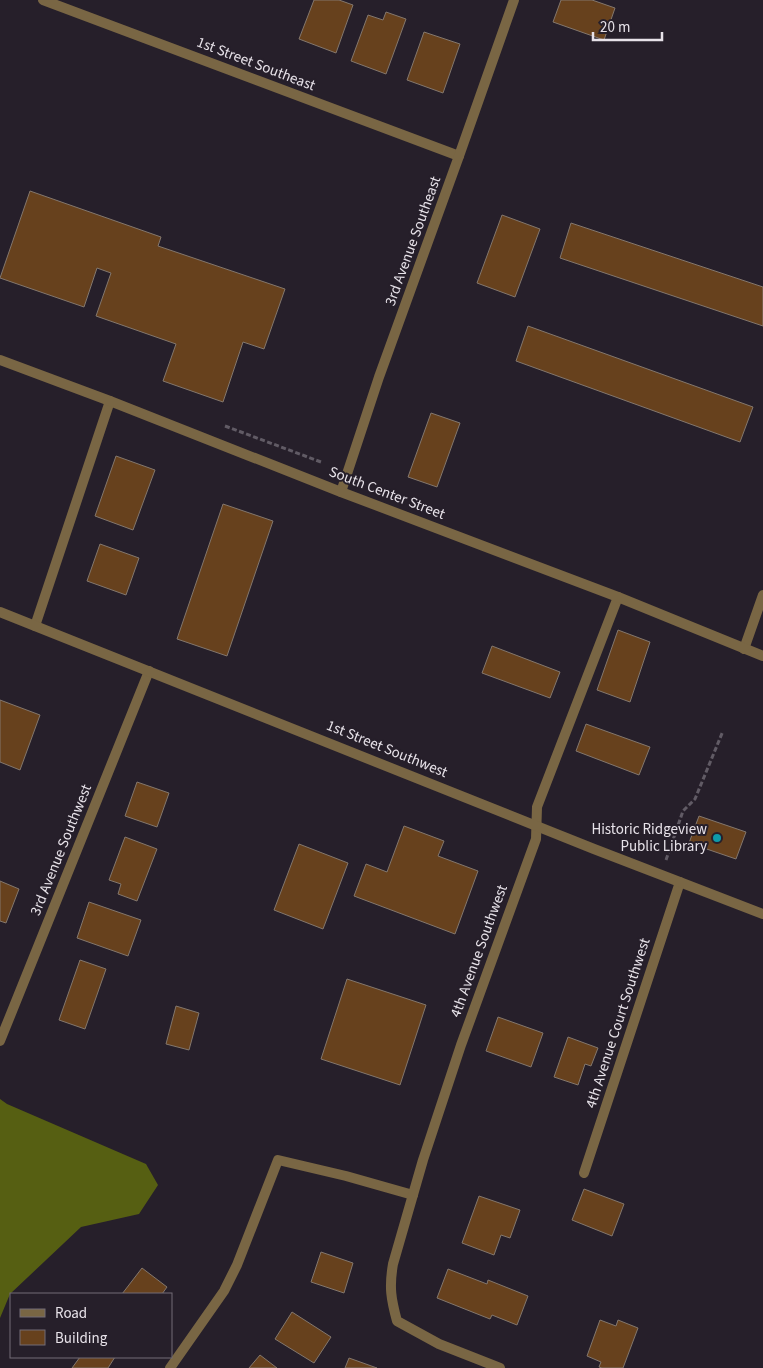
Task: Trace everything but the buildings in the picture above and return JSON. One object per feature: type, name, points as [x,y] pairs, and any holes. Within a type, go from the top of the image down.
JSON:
[{"type":"street","name":"1st Street Southeast","points":[[43,0],[459,156]]},
{"type":"street","name":"3rd Avenue Southeast","points":[[341,492],[379,376],[514,0]]},
{"type":"street","name":"South Center Street","points":[[0,360],[618,597],[763,656]]},
{"type":"street","points":[[34,626],[110,401]]},
{"type":"street","points":[[744,649],[763,595]]},
{"type":"street","name":"4th Avenue Southwest","points":[[500,1368],[439,1344],[397,1321],[391,1300],[390,1278],[423,1160],[461,1045],[536,840],[537,807],[618,597]]},
{"type":"street","name":"1st Street Southwest","points":[[0,612],[763,914]]},
{"type":"street","name":"3rd Avenue Southwest","points":[[0,1041],[150,671]]},
{"type":"street","name":"4th Avenue Court Southwest","points":[[584,1173],[680,882]]},
{"type":"street","points":[[170,1368],[224,1291],[237,1265],[278,1160],[346,1176],[413,1195]]},
{"type":"path","points":[[660,874],[684,810],[695,799],[723,731]]},
{"type":"green space","points":[[0,1099],[7,1104],[146,1164],[158,1185],[139,1214],[81,1227],[10,1293],[0,1318]]},
{"type":"place","name":"Historic Ridgeview Public Library","points":[[717,838]]}]
